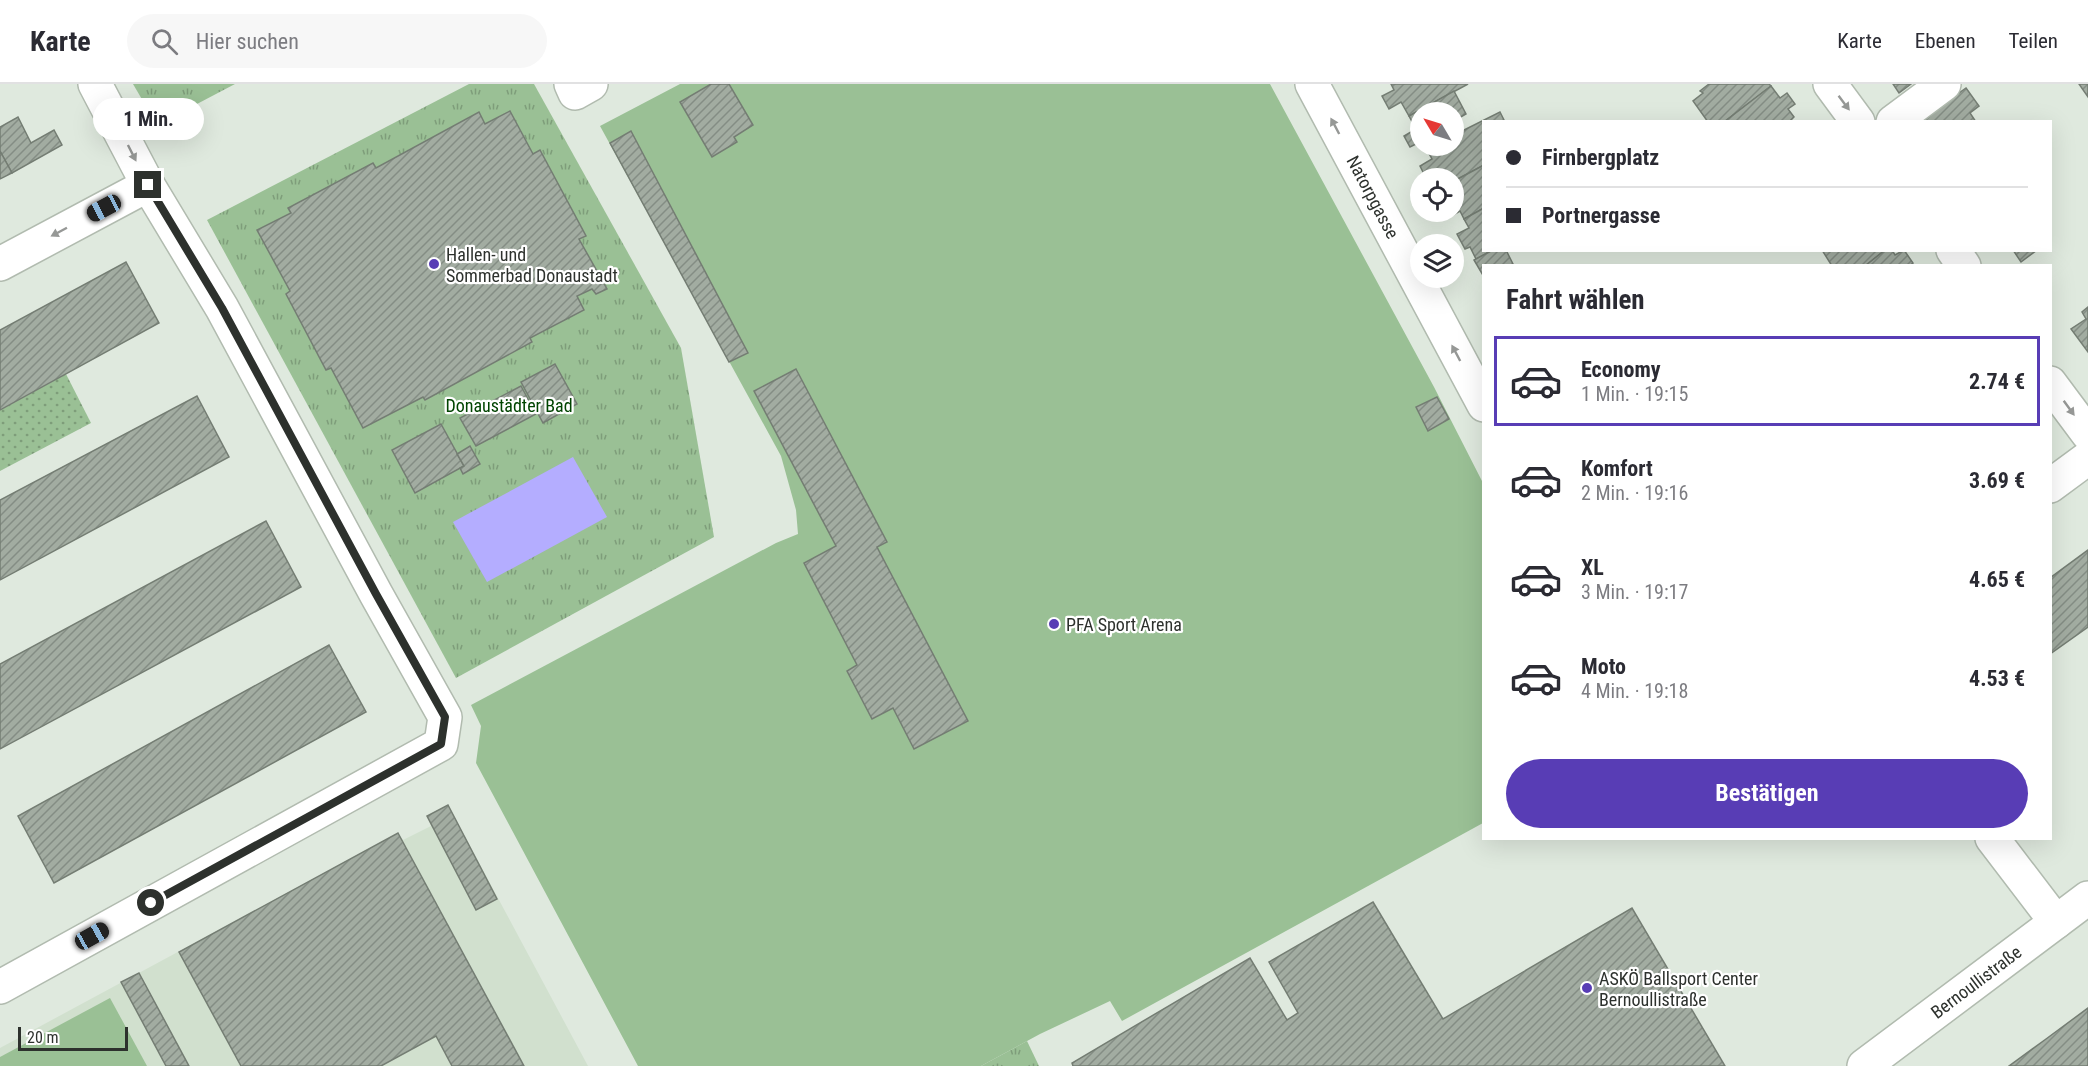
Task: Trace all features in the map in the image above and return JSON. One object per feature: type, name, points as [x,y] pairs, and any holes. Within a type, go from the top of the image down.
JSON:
[{"type":"street","points":[[0,987],[441,744],[445,717],[222,308],[148,185],[95,84]]},
{"type":"street","name":"Natorpgasse","points":[[1312,84],[1482,401]]},
{"type":"street","points":[[1830,84],[1856,120]]},
{"type":"street","points":[[1896,120],[1944,84]]},
{"type":"street","points":[[0,264],[148,185]]},
{"type":"street","points":[[2052,386],[2088,434]]},
{"type":"street","points":[[2052,485],[2088,458]]},
{"type":"street","points":[[1994,840],[2056,922]]},
{"type":"street","name":"Bernoullistraße","points":[[1864,1066],[2088,898]]},
{"type":"shaded area","points":[[573,457],[607,517],[487,582],[453,522]]},
{"type":"shaded area","points":[[448,805],[588,1066],[0,1066],[0,1048],[398,833],[403,840],[431,826],[427,816]]},
{"type":"green space","points":[[133,84],[235,84],[157,125]]},
{"type":"green space","name":"Donaustädter Bad","points":[[469,84],[534,84],[681,348],[714,537],[456,678],[207,220]]},
{"type":"green space","name":"PFA Sport Arena","points":[[680,84],[1270,84],[1434,387],[1482,481],[1482,824],[1122,1021],[1110,1001],[1040,1034],[981,1066],[638,1066],[476,763],[481,726],[471,705],[776,543],[798,534],[796,510],[781,456],[600,126]]},
{"type":"green space","points":[[66,374],[91,423],[0,471],[0,410]]},
{"type":"green space","points":[[110,998],[147,1066],[0,1066],[0,1057]]},
{"type":"green space","points":[[1027,1041],[1039,1066],[981,1066]]},
{"type":"building","points":[[711,84],[729,84],[753,125],[734,137],[737,142],[712,157],[680,102]]},
{"type":"building","points":[[1391,84],[1468,84],[1435,102],[1410,102],[1409,116],[1401,102],[1389,109],[1382,96],[1394,90]]},
{"type":"building","points":[[1709,84],[1769,84],[1771,86],[1727,120],[1707,120],[1693,101],[1703,93],[1700,91]]},
{"type":"building","points":[[1893,84],[1911,84],[1899,93]]},
{"type":"building","points":[[2079,84],[2088,84],[2088,97]]},
{"type":"building","points":[[1771,86],[1780,98],[1787,93],[1795,104],[1788,109],[1794,117],[1791,120],[1727,120]]},
{"type":"building","points":[[1966,88],[1979,106],[1970,113],[1975,120],[1921,120]]},
{"type":"building","points":[[1454,91],[1460,102],[1434,102]]},
{"type":"building","name":"Hallen- und Sommerbad Donaustadt","points":[[510,111],[533,154],[540,150],[586,236],[579,239],[607,289],[596,294],[592,289],[577,296],[584,310],[530,338],[532,342],[425,400],[423,397],[363,428],[331,368],[326,370],[286,294],[290,291],[257,230],[291,213],[288,208],[373,163],[376,168],[479,112],[485,124]]},
{"type":"building","points":[[1500,112],[1504,120],[1484,120]]},
{"type":"building","points":[[18,117],[31,143],[54,130],[62,145],[12,173],[0,151],[0,127]]},
{"type":"building","points":[[1482,121],[1482,166],[1464,176],[1464,168],[1421,168],[1420,166],[1432,159],[1430,156],[1464,156],[1464,130]]},
{"type":"building","points":[[631,131],[748,353],[729,362],[610,143]]},
{"type":"building","points":[[1410,132],[1410,147],[1404,136]]},
{"type":"building","points":[[0,151],[12,173],[0,179]]},
{"type":"building","points":[[1482,166],[1482,209],[1464,219],[1464,176]]},
{"type":"building","points":[[1482,209],[1482,252],[1489,252],[1476,259],[1470,247],[1465,249],[1464,247],[1464,234],[1457,234],[1469,228],[1464,219]]},
{"type":"building","points":[[1489,252],[1507,252],[1513,264],[1482,264],[1482,274],[1474,260]]},
{"type":"building","points":[[1823,252],[1882,252],[1868,264],[1831,264]]},
{"type":"building","points":[[1882,252],[1893,252],[1895,255],[1905,252],[1913,263],[1912,264],[1868,264]]},
{"type":"building","points":[[2014,252],[2034,252],[2021,262]]},
{"type":"building","points":[[126,262],[159,323],[0,410],[0,330]]},
{"type":"building","points":[[2088,307],[2088,352],[2071,329],[2086,319],[2082,312]]},
{"type":"building","points":[[555,364],[577,404],[543,423],[521,382]]},
{"type":"building","points":[[796,369],[887,542],[877,547],[968,721],[914,749],[893,708],[872,719],[847,671],[857,665],[804,563],[836,546],[754,391]]},
{"type":"building","points":[[521,386],[536,414],[476,446],[460,418]]},
{"type":"building","points":[[197,396],[229,457],[0,580],[0,500]]},
{"type":"building","points":[[1437,397],[1449,419],[1428,431],[1416,407]]},
{"type":"building","points":[[441,424],[464,466],[415,493],[392,450]]},
{"type":"building","points":[[470,446],[480,464],[463,474],[460,468],[464,466],[457,454]]},
{"type":"building","points":[[266,521],[301,587],[0,749],[0,664]]},
{"type":"building","points":[[2088,550],[2088,627],[2052,653],[2052,577]]},
{"type":"building","points":[[329,645],[366,712],[54,883],[18,816]]},
{"type":"building","points":[[448,805],[497,899],[476,910],[427,816]]},
{"type":"building","points":[[398,833],[524,1066],[452,1066],[436,1036],[381,1066],[241,1066],[179,952]]},
{"type":"building","name":"ASKÖ Ballsport Center Bernoullistraße","points":[[1373,902],[1443,1019],[1632,908],[1725,1066],[1073,1066],[1072,1063],[1250,958],[1287,1020],[1298,1013],[1269,962]]},
{"type":"building","points":[[139,973],[189,1066],[166,1066],[121,982]]},
{"type":"building","points":[[2088,1008],[2088,1066],[2009,1066],[2046,1039]]},
{"type":"place","name":"Hallen- und Sommerbad Donaustadt","points":[[434,264]]},
{"type":"place","name":"PFA Sport Arena","points":[[1054,624]]},
{"type":"place","name":"ASKÖ Ballsport Center Bernoullistraße","points":[[1587,988]]},
{"type":"route","points":[[148,185],[222,308],[445,717],[441,744],[151,903]]}]
